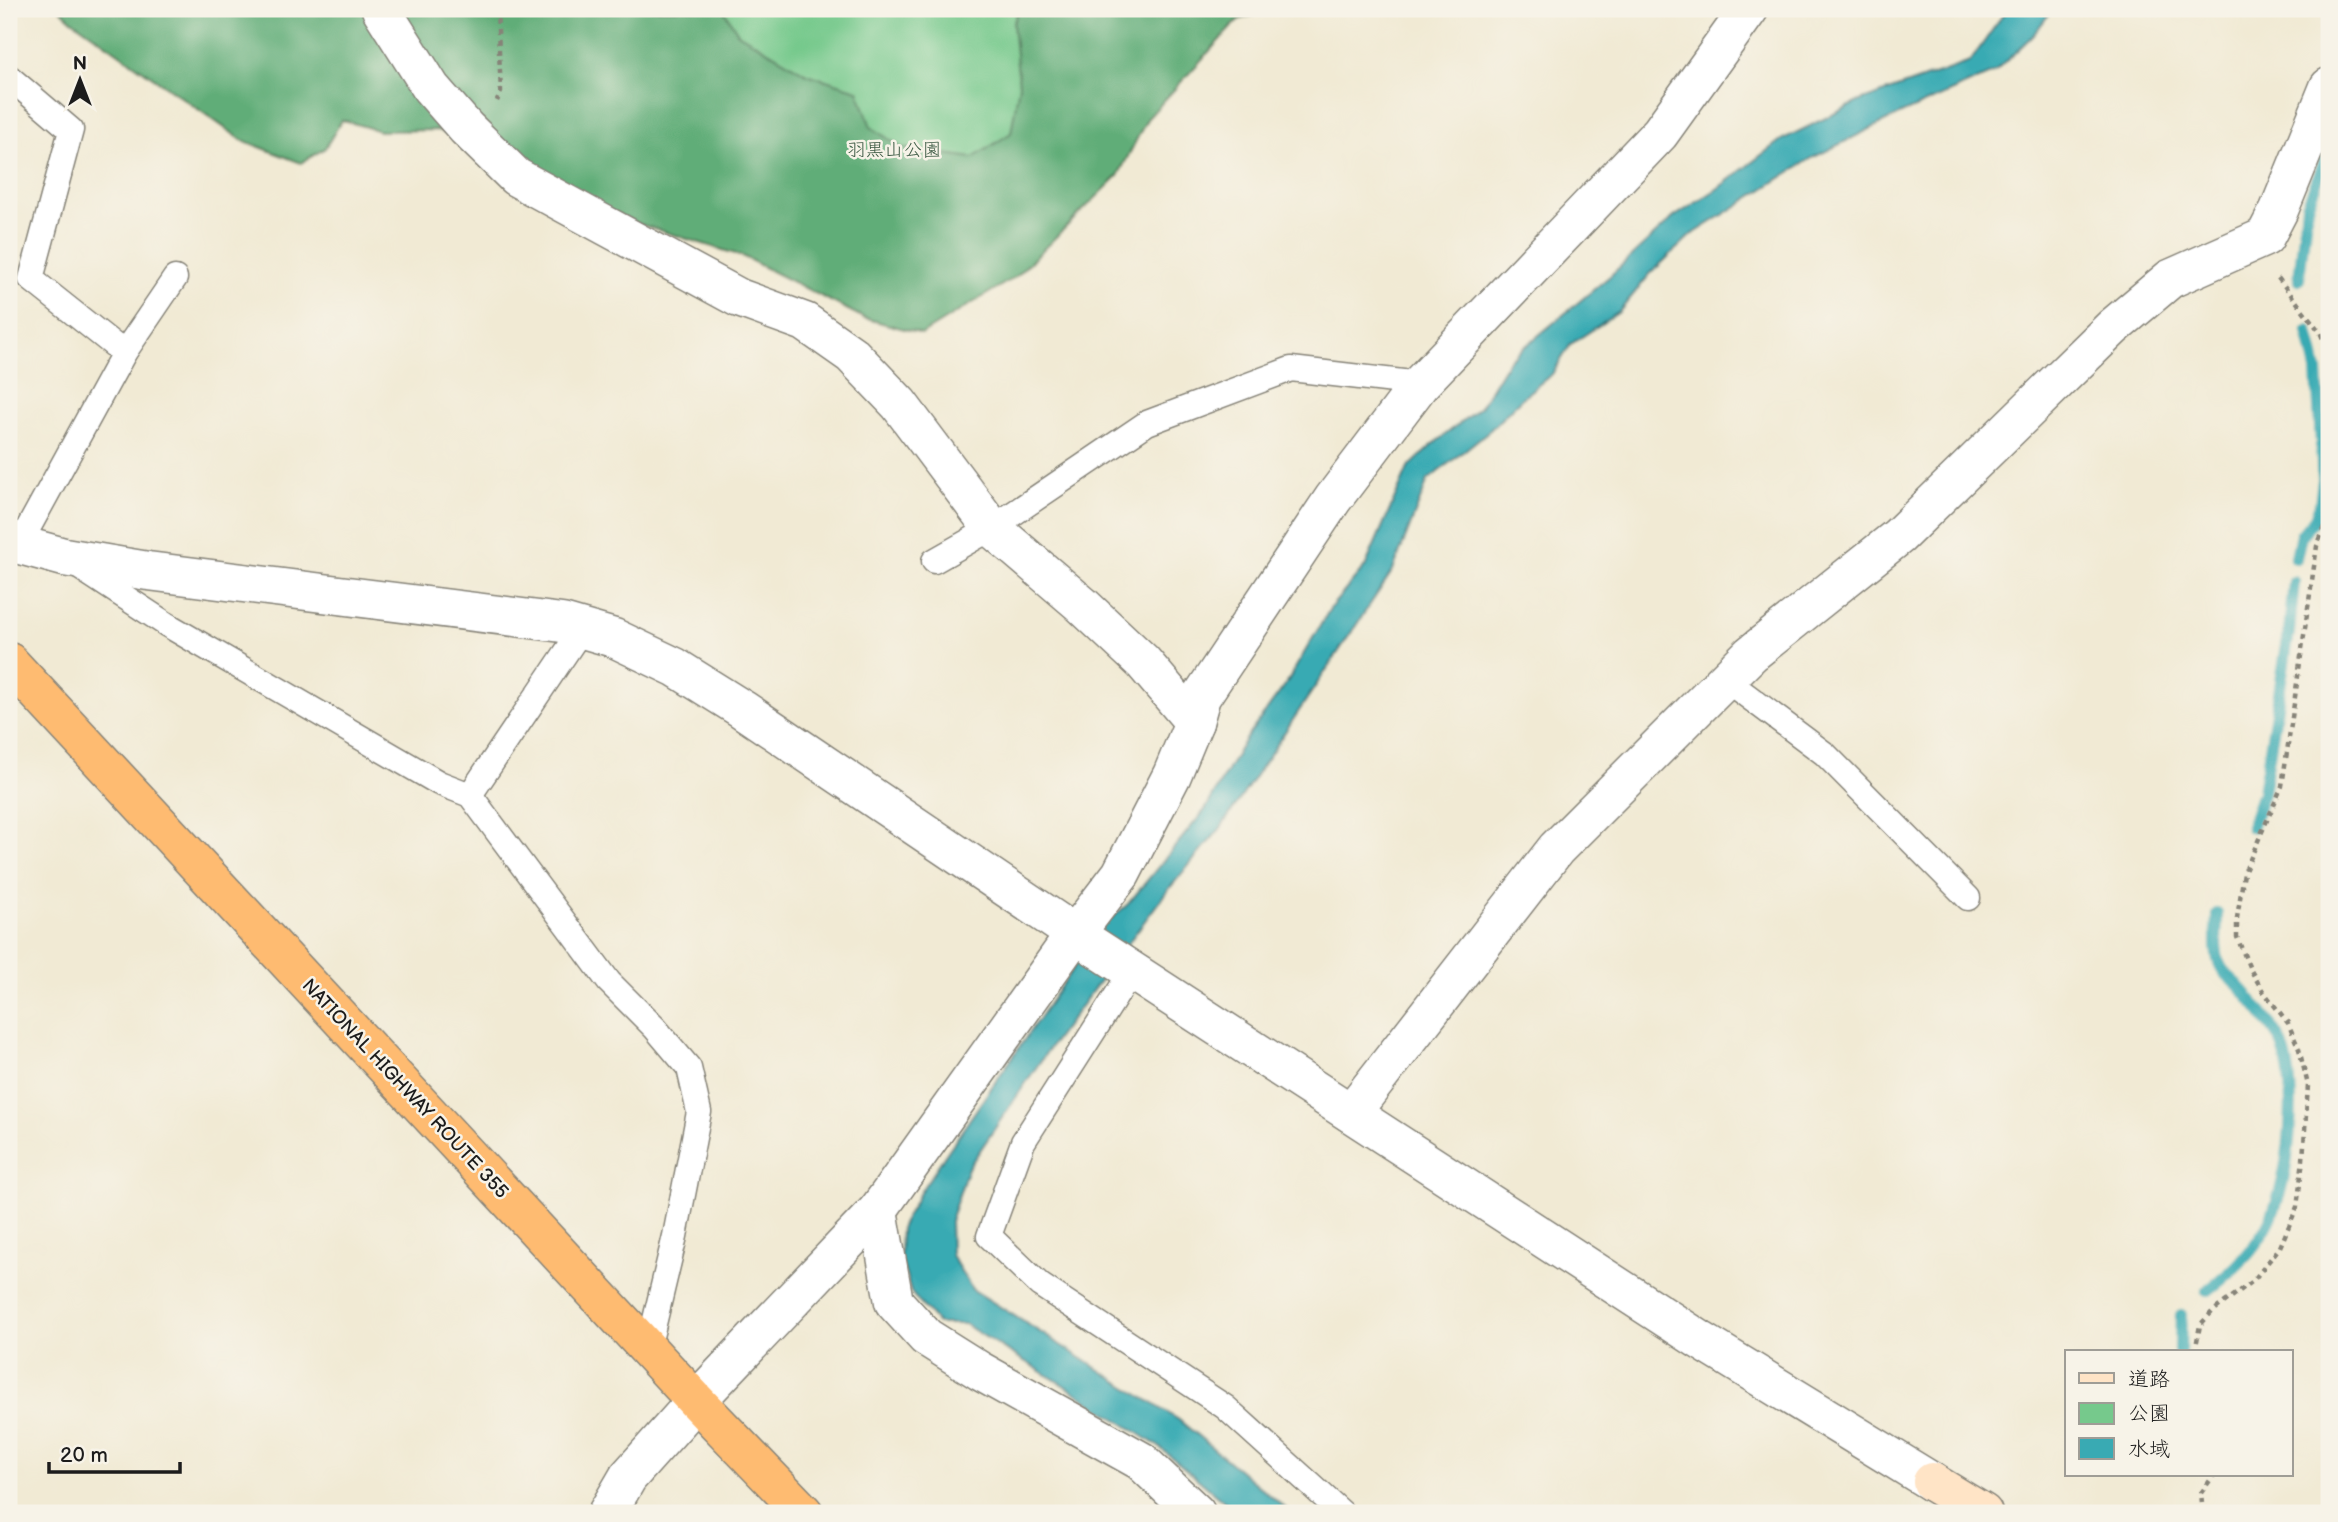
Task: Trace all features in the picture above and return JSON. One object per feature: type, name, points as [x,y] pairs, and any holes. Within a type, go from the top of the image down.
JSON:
[{"type":"highway","name":"NATIONAL HIGHWAY ROUTE 355","points":[[9,662],[696,1401],[804,1513]]},
{"type":"street","points":[[382,9],[431,88],[516,177],[739,298],[805,322],[852,355],[899,404],[992,528],[1071,595],[1143,662],[1194,722]]},
{"type":"street","points":[[607,1513],[628,1478],[696,1401],[878,1210],[1080,937],[1121,874],[1172,775],[1194,722],[1201,697],[1332,499],[1420,384],[1660,133],[1749,9]]},
{"type":"street","points":[[1351,1113],[1556,849],[1751,654],[1899,536],[2113,327],[2170,279],[2265,237],[2279,210],[2329,87]]},
{"type":"street","points":[[14,544],[64,557],[148,571],[562,623],[614,638],[675,667],[742,709],[1080,937],[1700,1340],[1983,1513]]},
{"type":"street","points":[[878,1210],[894,1301],[926,1337],[980,1371],[1141,1461],[1196,1513]]},
{"type":"lane","points":[[9,78],[71,130],[31,279],[124,352]]},
{"type":"lane","points":[[14,544],[124,352],[175,278]]},
{"type":"lane","points":[[934,561],[992,528],[1147,423],[1291,369],[1420,384]]},
{"type":"lane","points":[[64,557],[166,624],[439,783],[470,795],[610,982],[690,1068],[699,1112],[675,1236],[648,1349]]},
{"type":"lane","points":[[470,795],[582,629]]},
{"type":"lane","points":[[1726,680],[1825,754],[1968,898]]},
{"type":"lane","points":[[1125,966],[1023,1142],[989,1236],[1040,1285],[1225,1407],[1342,1513]]},
{"type":"path","points":[[478,140],[501,92],[496,9]]},
{"type":"path","points":[[2265,237],[2276,276],[2320,332],[2329,353]]},
{"type":"path","points":[[2195,1350],[2200,1325],[2213,1311],[2253,1281],[2280,1247],[2297,1207],[2308,1085],[2299,1049],[2288,1023],[2250,969],[2237,937],[2237,918],[2244,873],[2282,786],[2317,546],[2329,517]]},
{"type":"path","points":[[2203,1513],[2202,1493],[2213,1476]]},
{"type":"green space","name":"羽黒山公園","points":[[60,9],[723,9],[738,33],[807,74],[858,90],[871,127],[902,148],[973,158],[1011,133],[1019,85],[1013,24],[1019,9],[1271,9],[1238,20],[1147,119],[1118,176],[1015,277],[922,334],[864,318],[742,256],[639,224],[438,130],[380,131],[342,120],[325,148],[301,163],[242,140]]},
{"type":"green space","name":"羽黒山公園","points":[[402,9],[1233,9],[905,318]]},
{"type":"water","points":[[2007,9],[2053,9],[2033,35],[1995,72],[1890,119],[1812,158],[1690,236],[1650,274],[1619,312],[1571,344],[1552,374],[1524,396],[1491,429],[1428,480],[1393,570],[1220,829],[1167,891],[1046,1053],[968,1168],[950,1221],[951,1255],[972,1289],[1179,1420],[1291,1513],[1238,1513],[1158,1446],[1070,1389],[964,1324],[938,1324],[912,1294],[900,1258],[901,1226],[922,1189],[1102,926],[1128,904],[1205,810],[1244,741],[1286,684],[1331,607],[1365,567],[1408,468],[1480,407],[1509,360],[1610,276],[1674,217],[1717,189],[1781,140],[1860,101],[1970,62]]},
{"type":"waterway","points":[[2299,279],[2307,206],[2329,149]]},
{"type":"waterway","points":[[2296,558],[2301,535],[2315,519],[2320,505],[2323,481],[2317,370],[2308,331]]},
{"type":"waterway","points":[[2251,827],[2263,793],[2289,632],[2294,582]]},
{"type":"waterway","points":[[2207,1291],[2243,1259],[2270,1220],[2283,1180],[2291,1106],[2287,1061],[2281,1042],[2262,1013],[2221,967],[2216,948],[2217,914]]},
{"type":"waterway","points":[[2180,1350],[2181,1315]]}]
